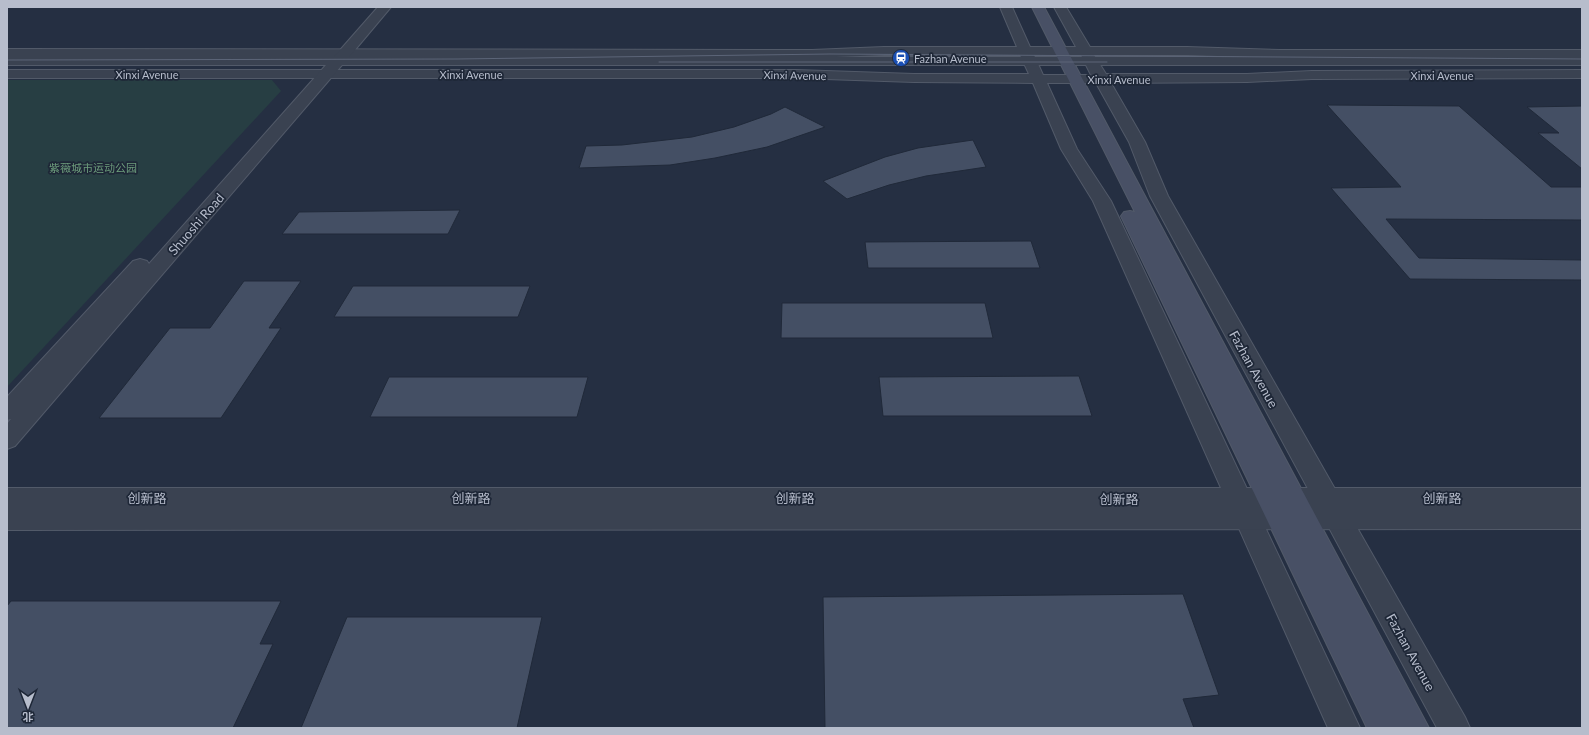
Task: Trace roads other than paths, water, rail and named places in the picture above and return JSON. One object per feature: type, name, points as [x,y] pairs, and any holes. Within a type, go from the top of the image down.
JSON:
[{"type":"main road","name":"Fazhan Avenue","points":[[1027,7],[1062,64]]},
{"type":"main road","name":"Fazhan Avenue","points":[[1038,7],[1062,64],[1287,509],[1384,728]]},
{"type":"main road","name":"Fazhan Avenue","points":[[1287,509],[1413,728]]},
{"type":"street","name":"Shuoshi Road","points":[[7,440],[328,64],[372,7]]},
{"type":"street","name":"Shuoshi Road","points":[[7,412],[328,64],[385,7]]},
{"type":"street","points":[[1006,7],[1068,149],[1102,201],[1344,728]]},
{"type":"street","name":"Fazhan Avenue","points":[[1060,7],[1137,142],[1159,196],[1454,728]]},
{"type":"street","name":"Xinxi Avenue","points":[[1093,64],[1187,51],[1280,54],[1582,54]]},
{"type":"street","name":"Xinxi Avenue","points":[[7,53],[328,64],[914,78],[1030,64],[1582,61]]},
{"type":"street","name":"Xinxi Avenue","points":[[7,61],[328,64],[1093,64],[1582,67]]},
{"type":"street","name":"Xinxi Avenue","points":[[7,67],[328,64]]},
{"type":"street","name":"Xinxi Avenue","points":[[7,74],[328,64]]},
{"type":"street","name":"Xinxi Avenue","points":[[1093,64],[1247,78],[1312,75],[1582,74]]},
{"type":"street","name":"创新路","points":[[7,498],[1243,509]]},
{"type":"street","name":"创新路","points":[[7,519],[1287,509],[1582,498]]},
{"type":"street","name":"创新路","points":[[1332,508],[1582,518]]},
{"type":"tram line","points":[[7,60],[457,59],[830,54],[1582,59]]},
{"type":"tram line","points":[[659,62],[1107,62]]},
{"type":"place","name":"Fazhan Avenue","points":[[901,58]]},
{"type":"park label","name":"紫薇城市运动公园","points":[[93,167]]}]
